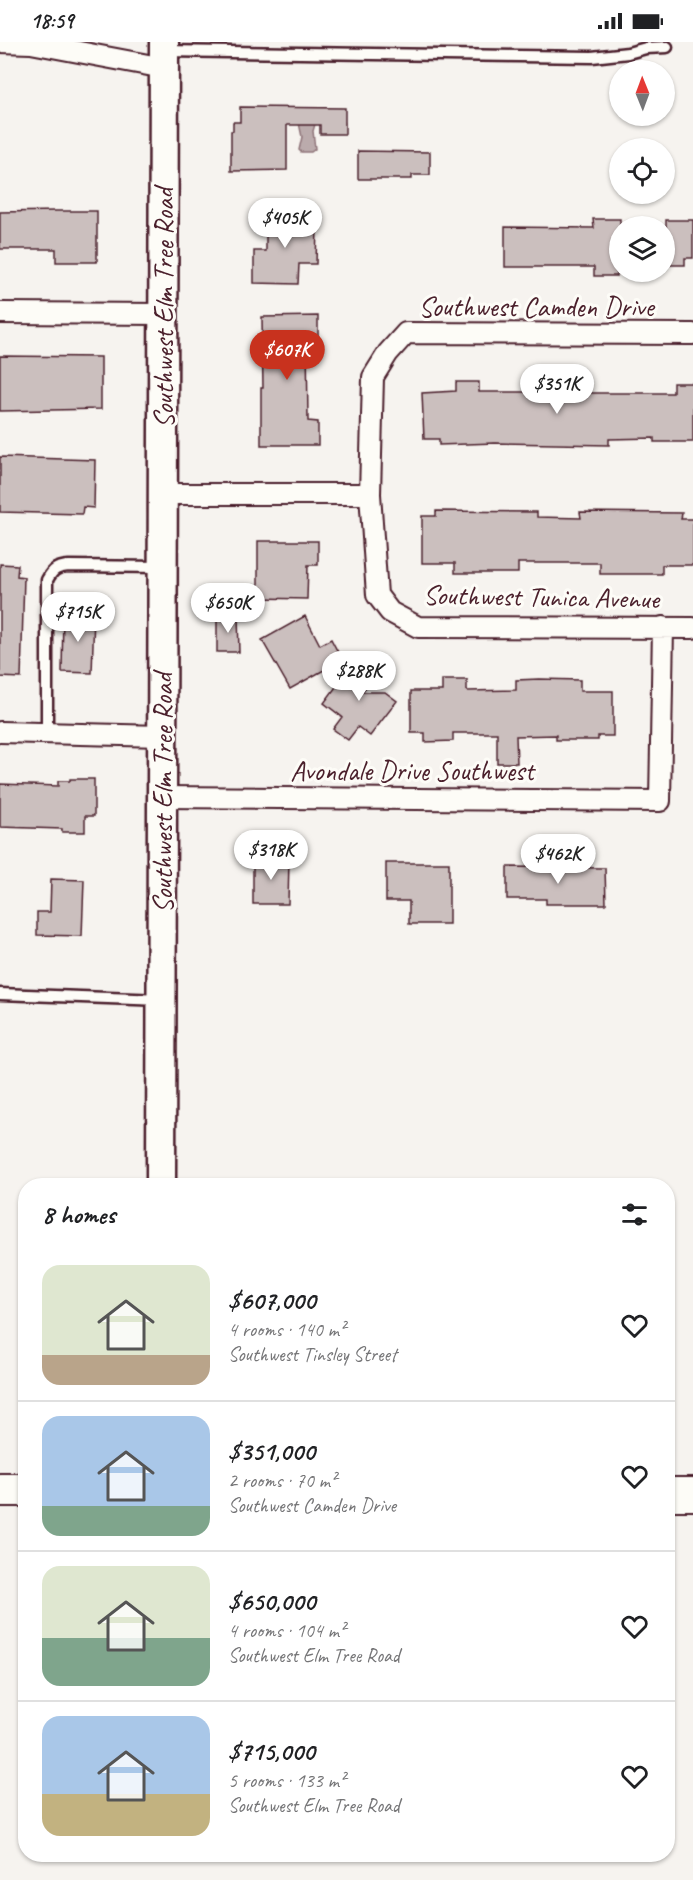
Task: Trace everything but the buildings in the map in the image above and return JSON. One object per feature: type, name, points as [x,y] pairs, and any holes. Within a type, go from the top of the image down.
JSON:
[{"type":"main road","points":[[0,1490],[18,1490]]},
{"type":"main road","points":[[675,1494],[693,1494]]},
{"type":"street","points":[[0,42],[164,54]]},
{"type":"street","name":"Southwest Elm Tree Road","points":[[161,1178],[164,54]]},
{"type":"street","points":[[0,313],[164,314]]},
{"type":"street","name":"Southwest Camden Drive","points":[[390,612],[377,595],[370,494],[373,377],[388,352],[406,333],[693,334]]},
{"type":"street","points":[[163,494],[370,494]]},
{"type":"street","name":"Southwest Tunica Avenue","points":[[390,612],[418,627],[693,627]]},
{"type":"street","name":"Avondale Drive Southwest","points":[[162,797],[660,801],[663,627]]},
{"type":"street","points":[[0,732],[162,736]]},
{"type":"lane","points":[[164,54],[592,57],[667,47]]},
{"type":"lane","points":[[47,733],[47,580],[52,571],[58,567],[69,566],[163,567]]},
{"type":"lane","points":[[0,994],[162,1000]]},
{"type":"shaded area","points":[[316,121],[313,131],[315,149],[311,152],[301,152],[299,150],[302,137],[299,123]]}]
